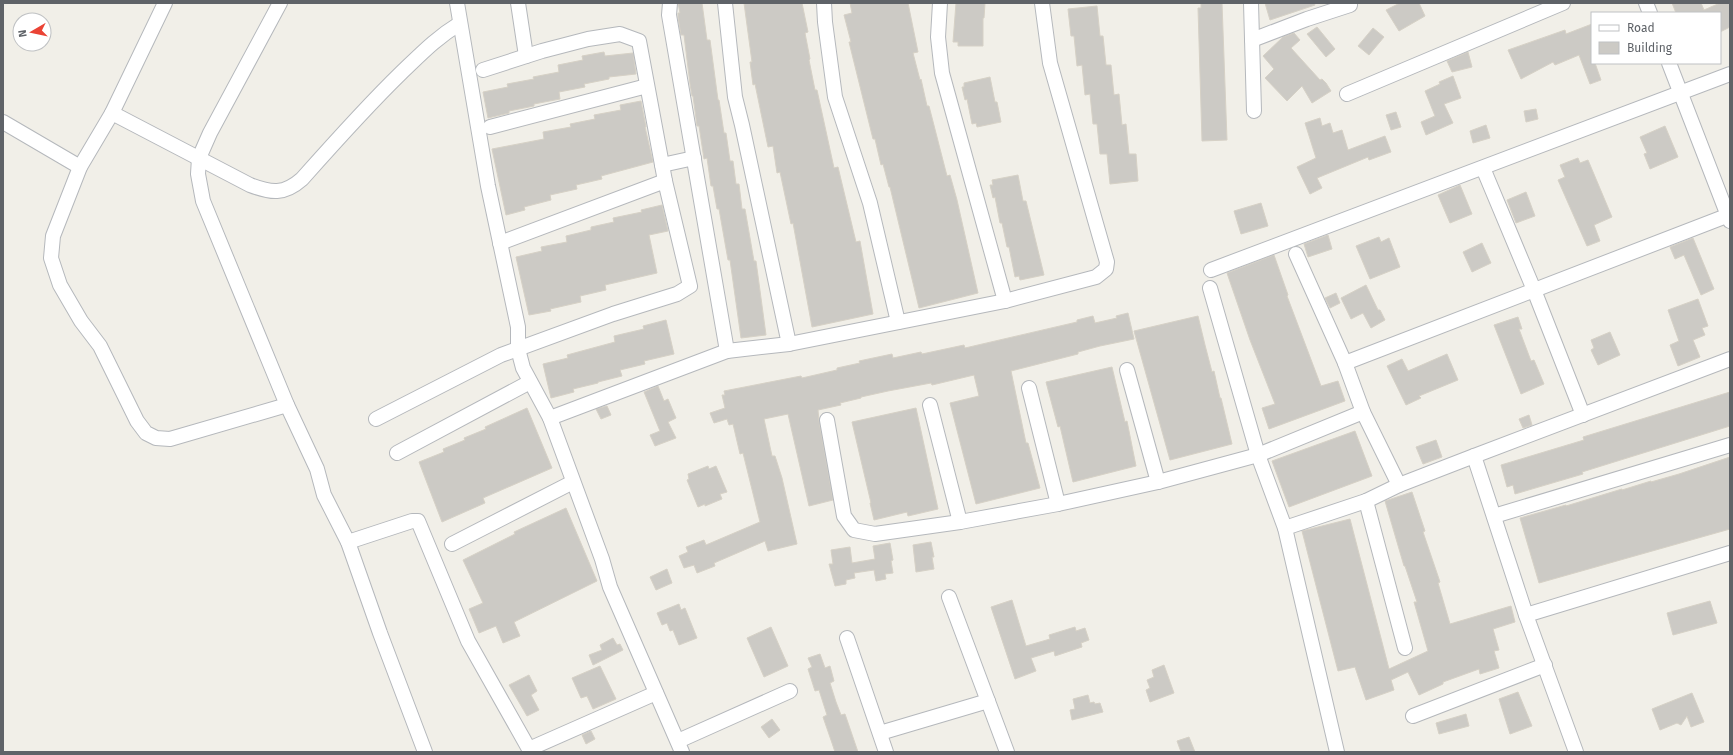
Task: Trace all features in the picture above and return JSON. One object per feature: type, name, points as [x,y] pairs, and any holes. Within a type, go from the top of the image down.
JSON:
[{"type":"street","points":[[165,3],[112,113],[80,168],[53,236],[51,258],[60,284],[81,322],[100,346],[137,421],[146,433],[156,438],[170,439],[287,404]]},
{"type":"street","points":[[280,3],[210,133],[199,158],[198,174],[203,202],[287,404],[317,469],[324,495],[348,542],[380,633],[425,752]]},
{"type":"street","points":[[457,3],[459,24],[488,186],[518,327],[518,349],[523,368],[550,418],[602,559],[610,587],[680,746],[790,691]]},
{"type":"street","points":[[518,3],[526,56]]},
{"type":"street","points":[[670,3],[669,15],[727,351]]},
{"type":"street","points":[[725,3],[735,97],[789,344]]},
{"type":"street","points":[[824,3],[825,22],[835,97],[870,203],[898,322]]},
{"type":"street","points":[[940,3],[938,37],[944,78],[1005,301]]},
{"type":"street","points":[[550,418],[727,351],[789,344],[1005,301],[1083,282],[1096,277],[1106,269],[1107,262],[1050,63],[1042,3]]},
{"type":"street","points":[[1251,3],[1254,111]]},
{"type":"street","points":[[1347,94],[1563,3]]},
{"type":"street","points":[[1252,40],[1307,18],[1350,5]]},
{"type":"street","points":[[112,113],[262,190],[280,191],[294,186],[372,102],[441,35],[459,24]]},
{"type":"street","points":[[376,419],[482,364],[613,314],[677,294],[690,286],[665,181],[639,40],[620,34],[588,39],[526,56],[483,70]]},
{"type":"street","points":[[1345,363],[1534,290],[1729,218],[1669,64]]},
{"type":"street","points":[[1211,270],[1730,74]]},
{"type":"street","points":[[490,127],[647,86]]},
{"type":"street","points":[[3,122],[80,168]]},
{"type":"street","points":[[662,165],[694,158]]},
{"type":"street","points":[[1483,168],[1534,290],[1583,415]]},
{"type":"street","points":[[500,242],[665,181]]},
{"type":"street","points":[[1296,254],[1345,363],[1363,412],[1399,485]]},
{"type":"street","points":[[1210,288],[1258,455],[1285,528],[1337,752]]},
{"type":"street","points":[[1285,528],[1366,501],[1399,485],[1730,359]]},
{"type":"street","points":[[1127,370],[1158,482]]},
{"type":"street","points":[[397,452],[530,382]]},
{"type":"street","points":[[1029,388],[1058,504]]},
{"type":"street","points":[[930,405],[960,522]]},
{"type":"street","points":[[827,420],[844,516],[854,530],[875,534],[960,522],[1058,504],[1158,482],[1258,455],[1363,412]]},
{"type":"street","points":[[1494,516],[1730,445]]},
{"type":"street","points":[[1474,456],[1526,615],[1576,752]]},
{"type":"street","points":[[452,544],[573,482]]},
{"type":"street","points":[[1366,501],[1405,648]]},
{"type":"street","points":[[348,542],[412,521],[418,521],[468,641],[529,751],[656,693]]},
{"type":"street","points":[[1526,615],[1730,553]]},
{"type":"street","points":[[949,597],[1007,752]]},
{"type":"street","points":[[847,638],[886,752]]},
{"type":"street","points":[[1413,716],[1545,665]]},
{"type":"street","points":[[880,733],[988,701]]},
{"type":"building","points":[[678,3],[702,3],[707,40],[710,40],[724,133],[726,133],[730,161],[733,161],[736,184],[739,184],[742,209],[745,209],[754,261],[756,261],[766,335],[741,338],[730,260],[728,260],[719,209],[717,209],[713,186],[711,186],[707,158],[704,159],[699,126],[697,126],[684,35],[681,35],[678,17],[678,13],[680,13]]},
{"type":"building","points":[[744,3],[802,3],[808,32],[805,33],[815,90],[817,90],[834,168],[838,167],[856,242],[860,241],[873,314],[812,327],[793,223],[791,224],[780,172],[777,173],[773,146],[768,147],[755,84],[753,85],[750,62],[752,62]]},
{"type":"building","points":[[850,3],[908,3],[918,52],[913,53],[927,106],[929,106],[947,176],[950,175],[957,200],[978,293],[919,308],[890,187],[883,164],[881,165],[875,139],[873,139],[849,42],[851,42],[844,15],[852,13]]},
{"type":"building","points":[[956,3],[985,3],[983,18],[983,46],[958,46],[958,42],[953,42]]},
{"type":"building","points":[[1201,3],[1222,3],[1227,140],[1202,141],[1198,8],[1201,8]]},
{"type":"building","points":[[1265,3],[1314,3],[1315,5],[1270,20]]},
{"type":"building","points":[[1400,3],[1419,3],[1425,16],[1399,31],[1386,10]]},
{"type":"building","points":[[1672,3],[1701,3],[1704,10],[1720,3],[1730,3],[1730,27],[1721,32],[1721,12],[1676,12]]},
{"type":"building","points":[[1097,6],[1100,36],[1103,36],[1106,65],[1111,65],[1114,95],[1119,94],[1122,125],[1126,124],[1129,154],[1136,154],[1138,181],[1110,184],[1107,154],[1100,154],[1097,124],[1093,124],[1090,94],[1085,95],[1082,65],[1077,66],[1074,36],[1071,36],[1068,9]]},
{"type":"building","points":[[1591,24],[1591,64],[1595,64],[1601,80],[1590,84],[1579,55],[1555,65],[1553,62],[1521,79],[1508,50],[1565,30],[1566,34]]},
{"type":"building","points":[[1317,27],[1335,49],[1326,57],[1307,34]]},
{"type":"building","points":[[1373,28],[1384,37],[1369,55],[1358,46]]},
{"type":"building","points":[[1294,33],[1300,40],[1291,48],[1320,80],[1322,79],[1326,83],[1331,91],[1312,103],[1302,86],[1287,101],[1265,78],[1274,69],[1263,56],[1283,37]]},
{"type":"building","points":[[604,52],[605,56],[633,53],[636,74],[609,77],[609,79],[584,84],[585,87],[559,92],[560,99],[534,104],[534,106],[509,111],[509,113],[488,118],[483,92],[508,87],[507,84],[534,79],[533,77],[559,72],[558,65],[583,60],[582,56]]},
{"type":"building","points":[[1468,52],[1472,67],[1452,72],[1447,61]]},
{"type":"building","points":[[1453,76],[1461,98],[1444,104],[1453,123],[1426,135],[1421,122],[1435,116],[1425,91],[1440,84],[1439,82]]},
{"type":"building","points":[[990,77],[1001,122],[977,127],[976,123],[972,124],[967,99],[965,100],[962,87],[964,87],[964,83]]},
{"type":"building","points":[[641,101],[653,162],[601,176],[602,179],[576,185],[577,189],[550,195],[551,200],[524,207],[525,210],[506,215],[492,149],[544,139],[543,132],[571,127],[570,124],[595,119],[594,115],[621,110],[620,105]]},
{"type":"building","points":[[1536,109],[1538,119],[1526,122],[1524,111]]},
{"type":"building","points":[[1396,112],[1401,127],[1391,130],[1386,115]]},
{"type":"building","points":[[1320,118],[1322,126],[1330,123],[1333,133],[1342,130],[1348,150],[1385,136],[1391,152],[1369,160],[1368,157],[1317,178],[1322,188],[1310,194],[1297,167],[1316,158],[1305,123]]},
{"type":"building","points":[[1486,125],[1490,138],[1473,143],[1470,131]]},
{"type":"building","points":[[1665,126],[1678,157],[1650,169],[1644,154],[1647,153],[1640,137]]},
{"type":"building","points":[[1578,158],[1580,163],[1588,160],[1612,217],[1594,225],[1600,241],[1587,246],[1558,180],[1565,177],[1560,165]]},
{"type":"building","points":[[1018,175],[1023,201],[1026,201],[1044,275],[1020,280],[1019,276],[1015,277],[1009,247],[1007,247],[1002,223],[1000,223],[995,197],[993,198],[990,185],[993,185],[992,180]]},
{"type":"building","points":[[1460,185],[1472,214],[1450,223],[1438,195]]},
{"type":"building","points":[[1526,192],[1535,216],[1516,223],[1507,200]]},
{"type":"building","points":[[1261,203],[1268,226],[1241,234],[1234,211]]},
{"type":"building","points":[[662,205],[668,231],[649,235],[657,273],[605,285],[606,290],[580,296],[581,302],[550,309],[551,311],[529,315],[516,257],[542,251],[541,247],[567,242],[566,236],[591,230],[591,227],[614,222],[613,218],[642,212],[641,210]]},
{"type":"building","points":[[1328,235],[1332,249],[1308,257],[1304,244]]},
{"type":"building","points":[[1379,237],[1381,242],[1389,238],[1400,267],[1370,279],[1356,246]]},
{"type":"building","points":[[1693,238],[1714,289],[1701,295],[1684,255],[1675,259],[1670,247]]},
{"type":"building","points":[[1482,243],[1491,263],[1472,272],[1463,252]]},
{"type":"building","points":[[1274,255],[1288,295],[1287,296],[1321,386],[1338,381],[1345,401],[1269,429],[1262,408],[1275,404],[1250,340],[1227,273]]},
{"type":"building","points":[[1366,285],[1378,310],[1380,310],[1385,320],[1371,328],[1363,313],[1351,319],[1341,298]]},
{"type":"building","points":[[1336,293],[1340,303],[1330,308],[1325,298]]},
{"type":"building","points":[[1698,299],[1708,326],[1702,328],[1705,335],[1693,340],[1700,357],[1678,366],[1670,345],[1679,341],[1668,310]]},
{"type":"building","points":[[1128,313],[1134,339],[1100,346],[1078,352],[1078,354],[1011,371],[1026,443],[1028,443],[1040,488],[976,504],[950,403],[979,396],[974,375],[932,385],[931,383],[861,397],[840,403],[841,405],[818,410],[833,500],[809,506],[788,414],[764,419],[772,456],[775,456],[782,478],[797,544],[768,551],[765,541],[714,563],[715,566],[697,573],[694,565],[684,568],[679,556],[688,552],[686,547],[704,540],[706,545],[760,522],[743,453],[740,454],[733,424],[729,425],[727,419],[714,423],[710,413],[725,408],[722,395],[725,395],[724,391],[801,376],[802,378],[837,370],[837,368],[860,363],[859,361],[892,354],[893,358],[921,352],[922,354],[964,345],[965,348],[1077,322],[1077,320],[1093,316],[1095,323],[1117,318],[1116,316]]},
{"type":"building","points":[[1198,316],[1212,372],[1214,371],[1232,444],[1170,460],[1134,331]]},
{"type":"building","points":[[1518,317],[1522,329],[1519,329],[1531,361],[1534,360],[1544,384],[1521,394],[1494,325]]},
{"type":"building","points":[[666,320],[674,354],[644,361],[645,364],[620,370],[622,376],[573,389],[574,392],[551,398],[543,364],[568,358],[567,355],[615,342],[614,336],[644,329],[643,326]]},
{"type":"building","points":[[1610,332],[1620,355],[1598,365],[1591,350],[1594,348],[1591,340]]},
{"type":"building","points":[[1447,354],[1458,380],[1419,396],[1421,398],[1406,405],[1387,366],[1402,359],[1408,371]]},
{"type":"building","points":[[1112,367],[1125,422],[1127,421],[1136,466],[1073,482],[1060,426],[1058,427],[1046,382]]},
{"type":"building","points":[[658,386],[664,401],[668,399],[676,418],[668,422],[676,438],[655,446],[650,435],[660,431],[644,392]]},
{"type":"building","points":[[1730,392],[1730,426],[1582,472],[1583,474],[1515,494],[1513,485],[1507,487],[1501,465],[1584,440],[1583,437]]},
{"type":"building","points":[[607,406],[611,415],[601,419],[596,409]]},
{"type":"building","points":[[527,408],[552,468],[483,498],[485,503],[442,522],[419,462],[444,452],[443,449],[465,440],[464,438],[486,429],[485,427]]},
{"type":"building","points":[[916,408],[938,509],[908,516],[907,512],[874,520],[852,422]]},
{"type":"building","points":[[1529,415],[1532,425],[1523,428],[1519,419]]},
{"type":"building","points":[[1355,431],[1372,476],[1289,507],[1272,461]]},
{"type":"building","points":[[1436,440],[1442,457],[1423,464],[1416,447]]},
{"type":"building","points":[[1730,457],[1730,529],[1539,583],[1520,518],[1679,474]]},
{"type":"building","points":[[708,466],[709,469],[716,466],[727,492],[720,494],[722,499],[705,506],[705,504],[698,507],[687,480],[689,479],[688,474]]},
{"type":"building","points":[[1412,492],[1425,531],[1423,532],[1440,582],[1438,583],[1450,624],[1511,606],[1515,622],[1493,629],[1499,650],[1494,651],[1499,668],[1480,674],[1479,669],[1443,682],[1443,684],[1419,695],[1408,672],[1391,680],[1394,690],[1366,700],[1355,667],[1338,671],[1302,531],[1350,519],[1389,669],[1428,651],[1414,602],[1417,602],[1404,566],[1385,501]]},
{"type":"building","points":[[566,508],[597,581],[514,622],[520,636],[503,643],[496,626],[479,633],[469,609],[483,603],[463,560],[515,534],[514,532]]},
{"type":"building","points":[[931,542],[934,557],[932,557],[934,569],[916,572],[913,545]]},
{"type":"building","points":[[890,543],[893,560],[891,561],[893,573],[885,574],[886,579],[876,581],[874,570],[854,573],[855,578],[846,580],[846,584],[835,586],[829,564],[833,564],[831,550],[850,547],[852,563],[875,559],[873,546]]},
{"type":"building","points":[[667,569],[672,583],[656,590],[650,577]]},
{"type":"building","points":[[1012,600],[1026,646],[1050,639],[1049,635],[1075,627],[1076,631],[1085,628],[1089,640],[1081,643],[1082,647],[1055,656],[1054,651],[1031,658],[1036,671],[1015,679],[991,607]]},
{"type":"building","points":[[1710,601],[1717,623],[1673,635],[1667,613]]},
{"type":"building","points":[[679,604],[681,610],[685,608],[697,638],[679,645],[673,630],[670,631],[667,623],[662,625],[657,613]]},
{"type":"building","points":[[771,627],[788,666],[764,677],[747,638]]},
{"type":"building","points":[[613,638],[617,645],[620,644],[623,650],[593,665],[589,655],[602,650],[600,645]]},
{"type":"building","points":[[820,654],[825,668],[830,666],[834,681],[830,683],[836,702],[841,715],[845,714],[858,752],[835,752],[823,717],[827,715],[819,690],[815,691],[808,669],[812,667],[808,658]]},
{"type":"building","points":[[1164,665],[1174,693],[1150,702],[1146,690],[1150,688],[1147,680],[1154,677],[1152,670]]},
{"type":"building","points":[[600,666],[616,699],[593,709],[587,696],[581,698],[572,678]]},
{"type":"building","points":[[529,675],[537,691],[531,695],[539,710],[527,716],[509,685]]},
{"type":"building","points":[[1518,692],[1532,726],[1510,734],[1499,699]]},
{"type":"building","points":[[1692,693],[1704,722],[1691,727],[1687,716],[1681,725],[1677,723],[1660,730],[1652,709]]},
{"type":"building","points":[[1088,695],[1090,703],[1100,703],[1103,712],[1072,720],[1070,710],[1075,709],[1073,699]]},
{"type":"building","points":[[1466,714],[1469,726],[1439,734],[1436,723]]},
{"type":"building","points":[[772,719],[780,730],[769,738],[761,727]]},
{"type":"building","points":[[591,731],[595,739],[586,744],[582,735]]},
{"type":"building","points":[[1189,737],[1195,752],[1181,752],[1177,741]]}]
